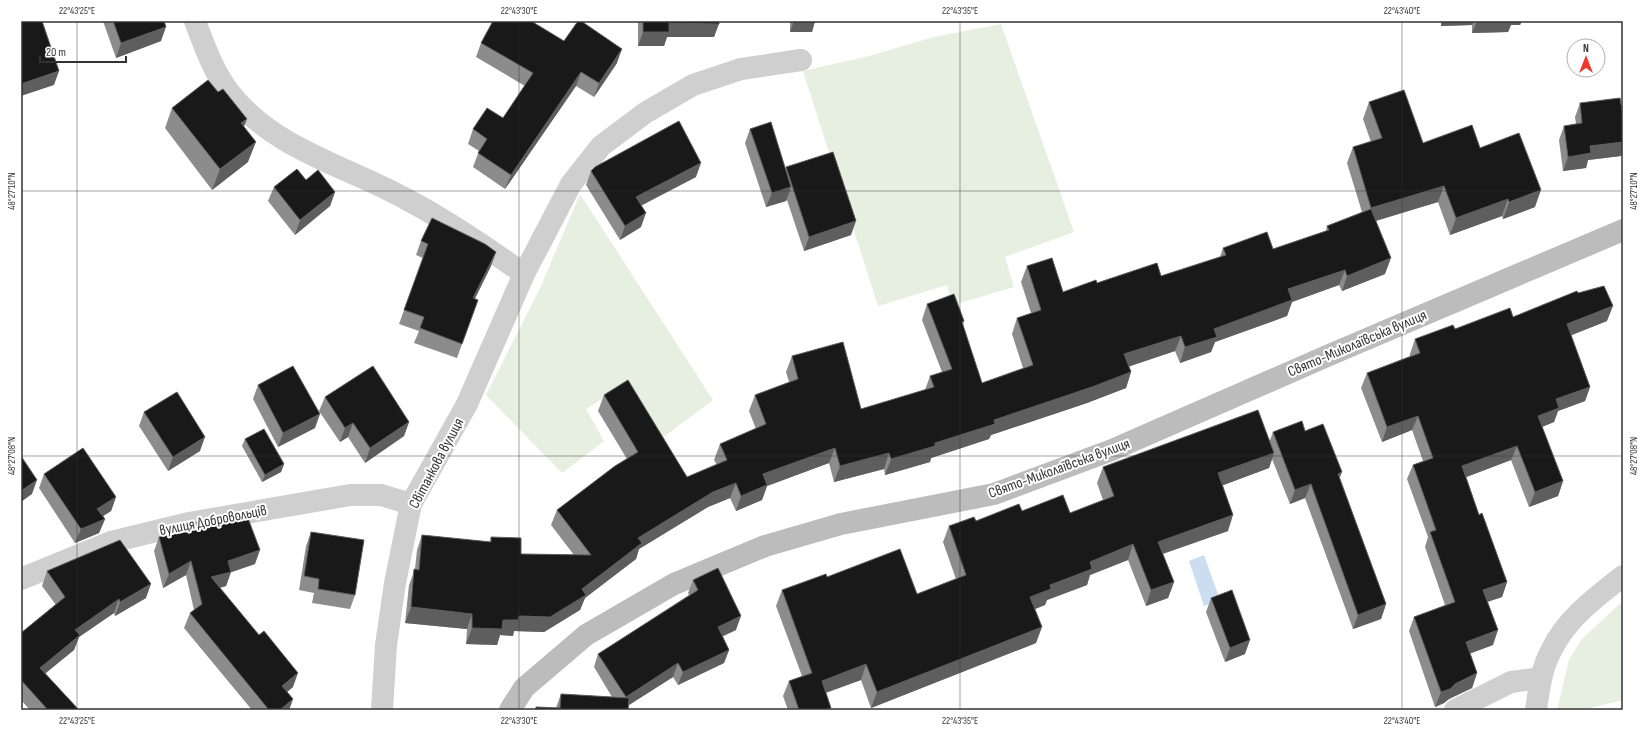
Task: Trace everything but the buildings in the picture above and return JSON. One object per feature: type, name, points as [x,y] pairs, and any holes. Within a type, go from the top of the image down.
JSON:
[{"type":"street","points":[[195,21],[208,56],[229,92],[258,122],[298,148],[406,199],[471,237],[524,274]]},
{"type":"street","name":"Світанкова вулиця","points":[[382,710],[386,645],[395,583],[411,504],[467,404],[524,274],[571,184],[601,146],[645,113],[694,85],[741,69],[801,60]]},
{"type":"street","name":"Свято-Миколаївська вулиця","points":[[510,710],[524,688],[586,635],[674,584],[765,546],[841,524],[994,494],[1112,450],[1334,353],[1623,230]]},
{"type":"street","name":"вулиця Добровольців","points":[[21,579],[111,542],[189,523],[350,495],[381,495],[411,504]]},
{"type":"street","points":[[1536,710],[1541,678],[1551,651],[1572,619],[1623,576]]},
{"type":"street","points":[[1455,710],[1511,682],[1541,678]]},
{"type":"green space","points":[[1001,24],[1074,232],[1005,257],[1014,287],[953,305],[947,285],[878,306],[803,71],[869,56],[934,37]]},
{"type":"green space","points":[[580,194],[713,400],[658,441],[626,384],[586,409],[604,441],[562,473],[486,395],[541,286]]},
{"type":"green space","points":[[1623,601],[1623,700],[1582,710],[1557,710],[1569,660],[1581,640]]},
{"type":"water","points":[[1204,555],[1220,600],[1204,606],[1189,561]]}]
